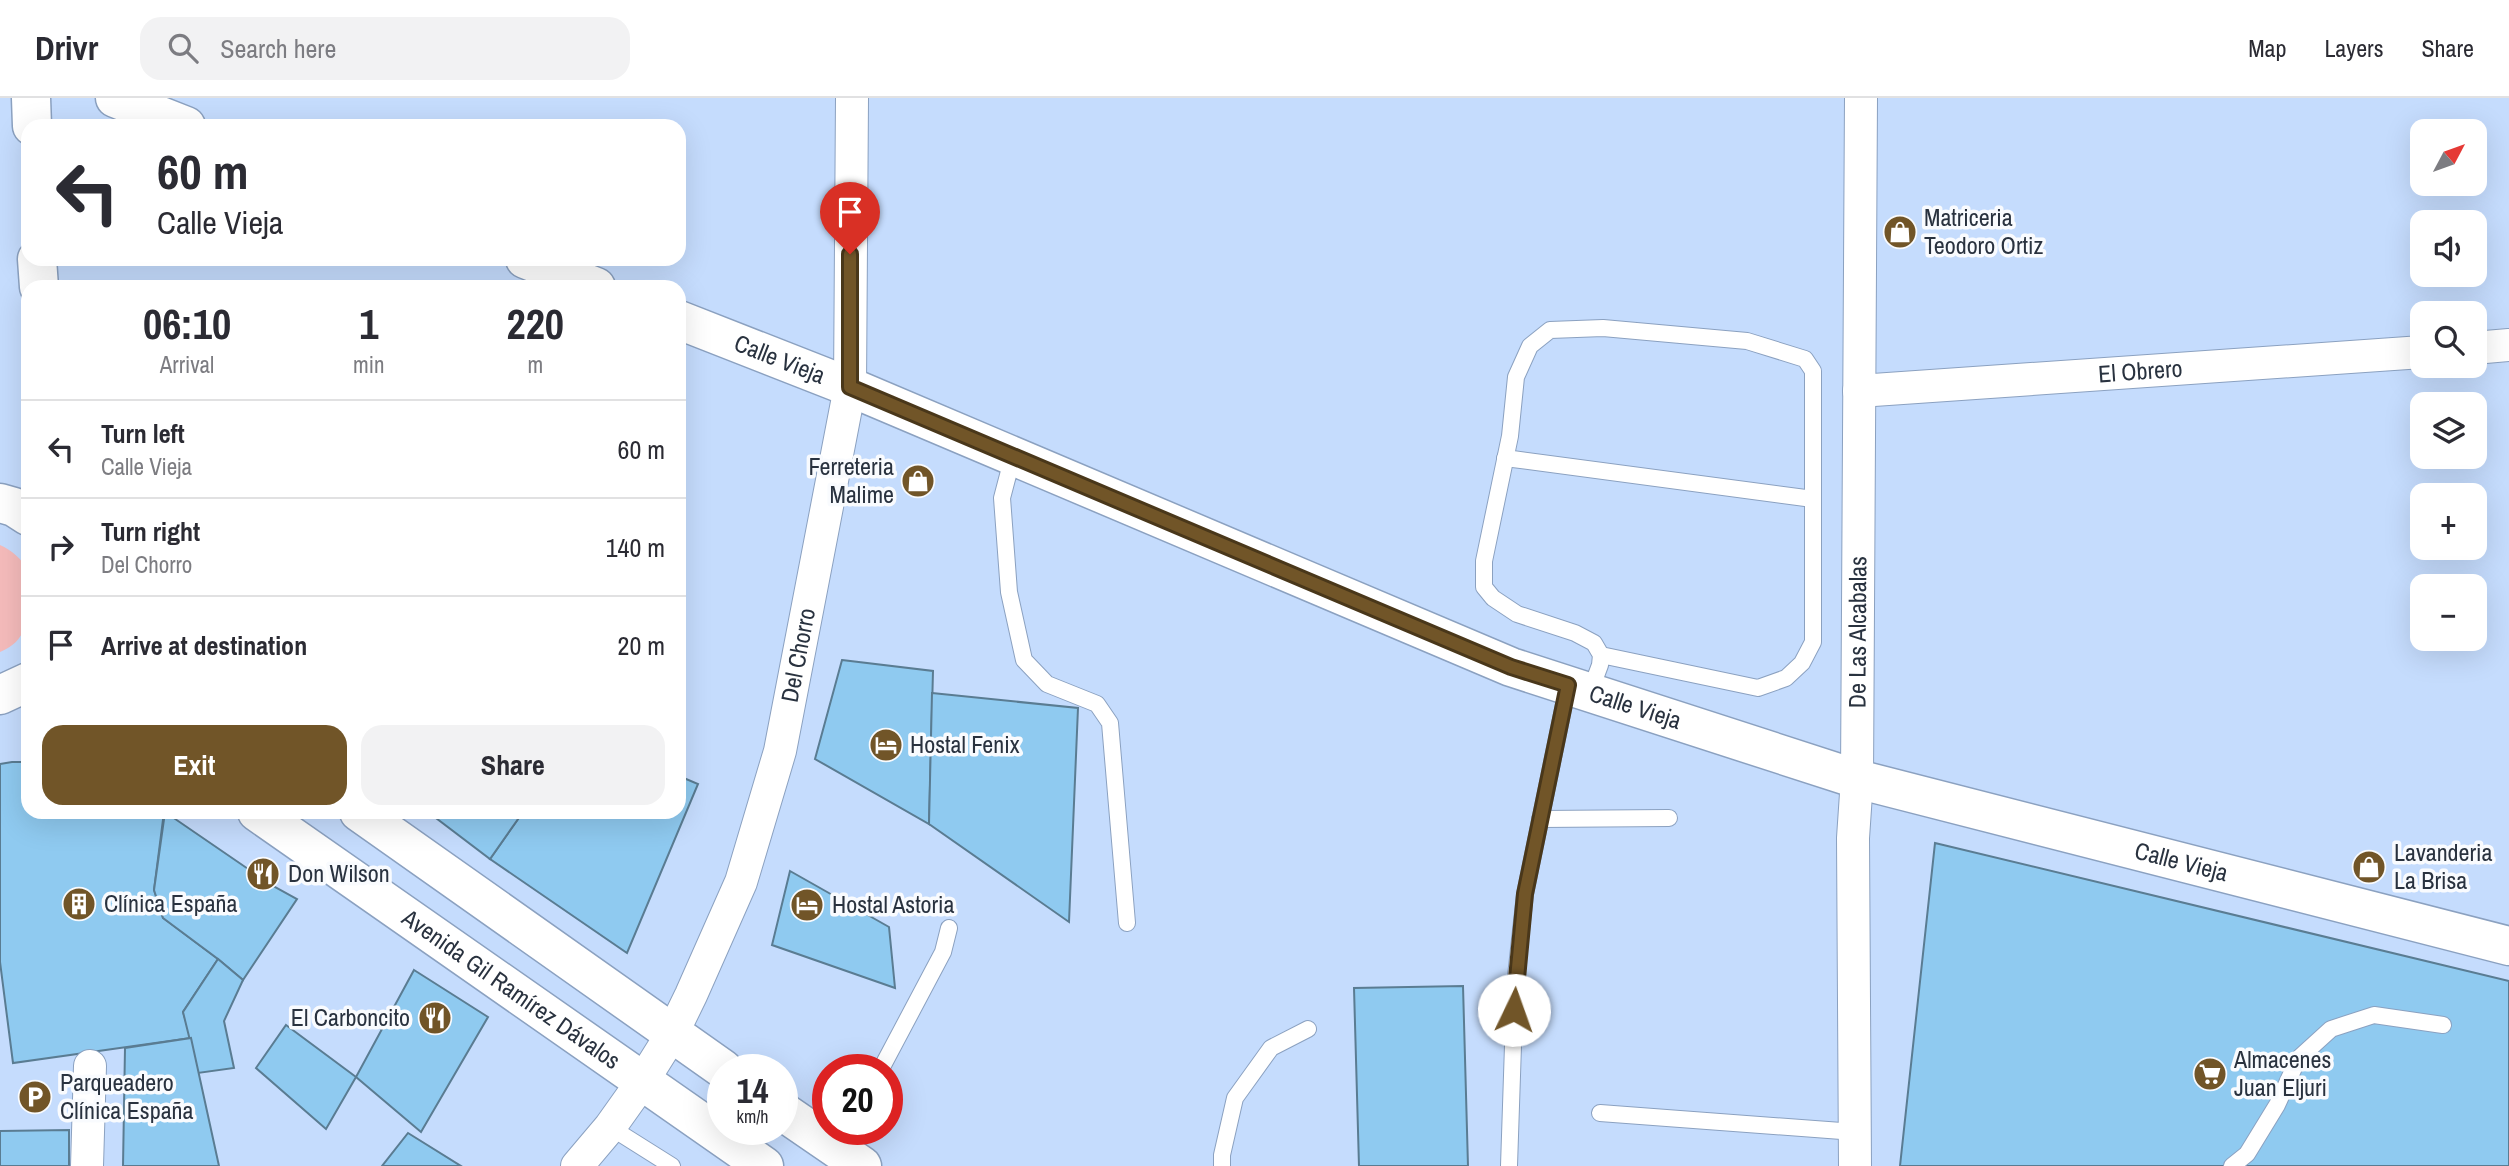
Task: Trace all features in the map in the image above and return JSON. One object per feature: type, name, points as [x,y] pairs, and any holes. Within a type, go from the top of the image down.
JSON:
[{"type":"main road","points":[[31,98],[32,119]]},
{"type":"main road","points":[[115,98],[168,119]]},
{"type":"main road","points":[[543,266],[578,280]]},
{"type":"main road","name":"Calle Vieja","points":[[686,323],[850,387],[1499,661],[1579,689],[1857,779],[2509,946]]},
{"type":"main road","points":[[0,503],[21,512]]},
{"type":"main road","points":[[0,696],[21,686]]},
{"type":"main road","points":[[0,696],[21,698]]},
{"type":"main road","name":"Avenida Gil Ramírez Dávalos","points":[[267,819],[764,1166]]},
{"type":"main road","points":[[372,819],[707,1058]]},
{"type":"main road","points":[[798,1121],[847,1151]]},
{"type":"street","name":"Del Chorro","points":[[577,1166],[642,1082],[672,1034],[717,941],[741,882],[780,751],[850,387],[852,98]]},
{"type":"street","name":"De Las Alcabalas","points":[[1855,1166],[1853,838],[1857,779],[1860,98]]},
{"type":"street","points":[[2487,347],[2509,345]]},
{"type":"street","name":"El Obrero","points":[[1859,391],[2410,353]]},
{"type":"street","points":[[87,1166],[90,1066]]},
{"type":"lane","points":[[1509,1166],[1516,985],[1525,894],[1540,819],[1579,689],[1600,665],[1601,655],[1594,643],[1575,633],[1517,614],[1493,598],[1485,587],[1484,561],[1505,457],[1516,377],[1530,346],[1550,330],[1603,328],[1747,341],[1805,359],[1813,371],[1813,642],[1802,663],[1786,678],[1758,688],[1601,655]]},
{"type":"lane","points":[[1013,456],[1002,498],[1009,592],[1024,660],[1047,684],[1097,704],[1110,723],[1127,923]]},
{"type":"lane","points":[[1505,457],[1813,499]]},
{"type":"lane","points":[[1540,819],[1669,818]]},
{"type":"lane","points":[[890,1054],[943,952],[949,928]]},
{"type":"lane","points":[[2232,1166],[2247,1154],[2277,1105],[2298,1059],[2331,1029],[2374,1015],[2443,1025]]},
{"type":"lane","points":[[1222,1166],[1234,1098],[1271,1048],[1308,1028]]},
{"type":"lane","points":[[1600,1113],[1854,1132]]},
{"type":"lane","points":[[610,1126],[672,1166]]},
{"type":"shaded area","points":[[0,545],[21,561],[21,635],[16,642],[0,652]]},
{"type":"building","points":[[842,660],[933,671],[929,824],[815,759]]},
{"type":"building","points":[[932,693],[1078,708],[1069,922],[929,824]]},
{"type":"building","name":"Clínica España","points":[[21,762],[21,819],[163,819],[154,890],[163,918],[218,959],[183,1012],[191,1038],[13,1063],[0,962],[0,764]]},
{"type":"building","points":[[686,779],[698,784],[686,813]]},
{"type":"building","points":[[164,819],[175,819],[273,886],[297,899],[243,980],[163,918],[154,890]]},
{"type":"building","points":[[437,819],[518,819],[490,859]]},
{"type":"building","points":[[518,819],[683,819],[627,953],[490,859]]},
{"type":"building","name":"Almacenes Juan Eljuri","points":[[1935,843],[2509,981],[2509,1166],[1900,1166]]},
{"type":"building","points":[[790,871],[889,927],[895,988],[772,945]]},
{"type":"building","points":[[218,959],[243,980],[224,1021],[234,1068],[198,1073],[183,1012]]},
{"type":"building","points":[[414,970],[488,1017],[421,1132],[356,1077]]},
{"type":"building","points":[[1463,986],[1468,1166],[1359,1166],[1354,988]]},
{"type":"building","points":[[286,1025],[356,1077],[326,1129],[256,1068]]},
{"type":"building","points":[[191,1038],[219,1166],[123,1166],[125,1048]]},
{"type":"building","points":[[69,1130],[69,1166],[0,1166],[0,1131]]},
{"type":"building","points":[[408,1133],[461,1166],[382,1166]]},
{"type":"place","name":"Matriceria Teodoro Ortiz","points":[[1900,232]]},
{"type":"place","name":"Ferreteria Malime","points":[[918,481]]},
{"type":"place","name":"Hostal Fenix","points":[[886,745]]},
{"type":"place","name":"Lavanderia La Brisa","points":[[2369,867]]},
{"type":"place","name":"Don Wilson","points":[[263,874]]},
{"type":"place","name":"Clínica España","points":[[79,904]]},
{"type":"place","name":"Hostal Astoria","points":[[807,905]]},
{"type":"place","name":"El Carboncito","points":[[435,1018]]},
{"type":"place","name":"Almacenes Juan Eljuri","points":[[2210,1074]]},
{"type":"place","name":"Parqueadero Clínica España","points":[[35,1097]]},
{"type":"route","points":[[850,254],[850,387],[1511,667],[1568,685],[1525,894],[1514,1010]]}]
